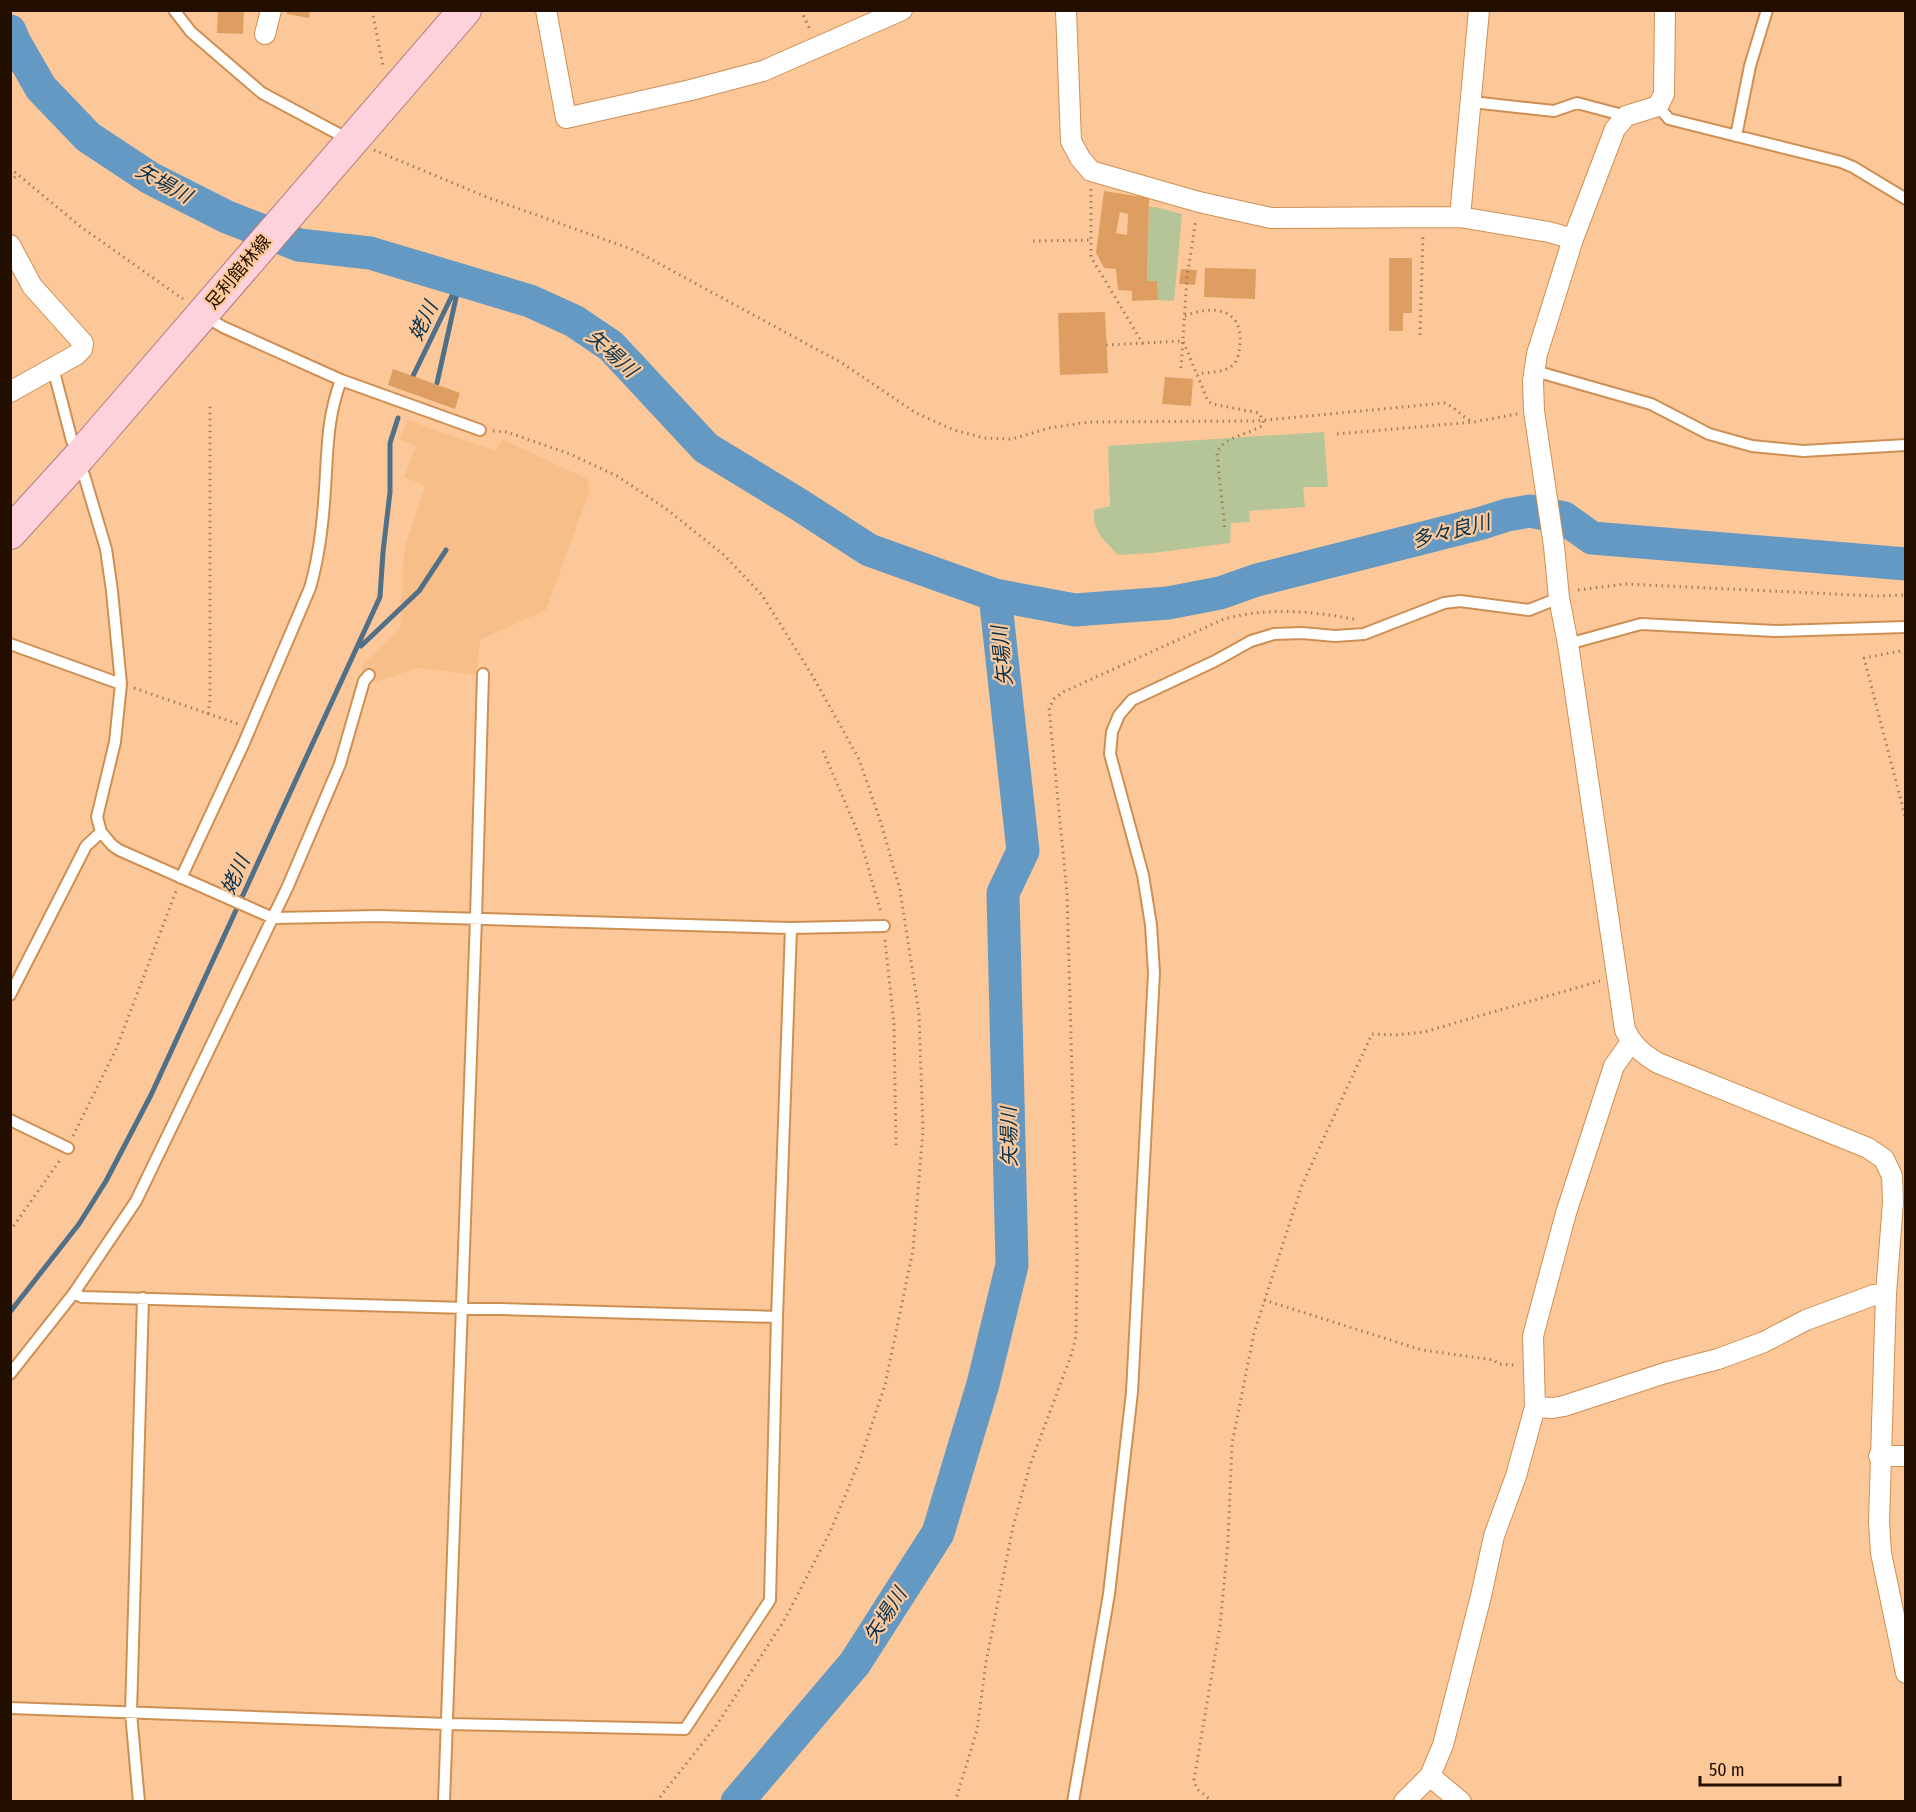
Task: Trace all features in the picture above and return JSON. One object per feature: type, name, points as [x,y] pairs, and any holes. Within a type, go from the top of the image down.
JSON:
[{"type":"main road","name":"足利館林線","points":[[10,533],[201,309],[465,10]]},
{"type":"street","points":[[265,34],[272,10]]},
{"type":"street","points":[[546,10],[566,118],[763,71],[902,10]]},
{"type":"street","points":[[1066,10],[1071,141],[1080,158],[1091,171],[1199,202],[1271,218],[1460,217],[1549,232],[1573,239]]},
{"type":"street","points":[[1460,217],[1479,10]]},
{"type":"street","points":[[1665,10],[1664,94],[1658,106],[1626,116],[1615,129],[1573,239],[1537,354],[1534,411],[1559,593],[1625,1030],[1631,1042],[1643,1054],[1658,1063],[1868,1148],[1884,1159],[1899,1179],[1886,1294],[1879,1456],[1879,1522],[1881,1552],[1905,1673]]},
{"type":"street","points":[[10,244],[32,286],[83,343],[82,349],[76,355],[10,392]]},
{"type":"street","points":[[1404,1802],[1430,1776],[1443,1745],[1494,1536],[1516,1476],[1535,1407],[1533,1336],[1566,1213],[1614,1066],[1631,1042]]},
{"type":"street","points":[[1535,1407],[1564,1406],[1665,1373],[1718,1359],[1764,1342],[1806,1320],[1874,1295],[1886,1294]]},
{"type":"street","points":[[1879,1456],[1905,1456]]},
{"type":"street","points":[[1430,1776],[1461,1802]]},
{"type":"lane","points":[[174,10],[191,32],[262,93],[346,146]]},
{"type":"lane","points":[[1736,136],[1750,66],[1767,10]]},
{"type":"lane","points":[[1472,102],[1554,111],[1578,103],[1626,116]]},
{"type":"lane","points":[[1658,106],[1669,119],[1841,162],[1905,199]]},
{"type":"lane","points":[[201,309],[219,325],[341,380],[480,430]]},
{"type":"lane","points":[[53,368],[72,441]]},
{"type":"lane","points":[[1535,371],[1651,404],[1709,434],[1752,446],[1803,451],[1905,445]]},
{"type":"lane","points":[[185,880],[310,588],[316,568],[330,417],[341,380]]},
{"type":"lane","points":[[84,475],[106,549],[121,684],[115,742],[97,817],[101,832],[119,850],[268,916],[476,918],[791,928],[884,926]]},
{"type":"lane","points":[[1073,1802],[1109,1593],[1132,1392],[1154,974],[1151,925],[1143,874],[1110,754],[1112,732],[1119,715],[1132,700],[1215,661],[1251,641],[1274,634],[1302,633],[1335,636],[1364,634],[1444,603],[1460,601],[1529,610],[1559,593]]},
{"type":"lane","points":[[1568,644],[1641,624],[1775,631],[1905,627]]},
{"type":"lane","points":[[10,644],[121,684]]},
{"type":"lane","points":[[444,1802],[483,674]]},
{"type":"lane","points":[[10,1374],[74,1293],[136,1201],[340,764],[364,681],[369,675]]},
{"type":"lane","points":[[10,995],[86,846],[101,832]]},
{"type":"lane","points":[[10,1708],[447,1724],[685,1729],[770,1600],[777,1317],[791,928]]},
{"type":"lane","points":[[10,1120],[68,1148]]},
{"type":"lane","points":[[74,1293],[82,1297],[777,1317]]},
{"type":"lane","points":[[139,1802],[131,1713],[143,1298]]},
{"type":"path","points":[[372,10],[389,97]]},
{"type":"path","points":[[390,157],[489,198],[634,250],[842,363],[916,413],[954,430],[984,438],[1012,439],[1049,428],[1089,422],[1263,420],[1444,403],[1454,406],[1467,420],[1474,422]]},
{"type":"path","points":[[10,168],[81,227],[201,309]]},
{"type":"path","points":[[1091,171],[1091,256],[1143,344]]},
{"type":"path","points":[[10,182],[17,175]]},
{"type":"path","points":[[1181,368],[1187,277],[1199,202]]},
{"type":"path","points":[[1420,335],[1424,218]]},
{"type":"path","points":[[1033,241],[1091,240]]},
{"type":"path","points":[[1185,316],[1200,310],[1219,311],[1233,316],[1239,324],[1239,357],[1233,365],[1221,371],[1197,374]]},
{"type":"path","points":[[1183,341],[1212,404],[1259,412],[1263,420],[1263,425],[1253,432],[1224,442],[1218,448],[1225,531]]},
{"type":"path","points":[[1106,345],[1183,341]]},
{"type":"path","points":[[208,714],[210,700],[210,404]]},
{"type":"path","points":[[1337,434],[1474,422],[1534,411]]},
{"type":"path","points":[[480,430],[507,432],[570,454],[617,476],[664,508],[724,555],[762,595],[812,675],[859,759],[881,823],[900,890],[919,1013],[923,1131],[913,1250],[885,1385],[861,1456],[831,1530],[785,1618],[716,1726],[657,1802]]},
{"type":"path","points":[[1559,593],[1626,584],[1863,596],[1905,595]]},
{"type":"path","points":[[955,1802],[977,1730],[986,1662],[1013,1527],[1030,1465],[1072,1353],[1076,1336],[1077,1254],[1067,893],[1049,708],[1054,699],[1063,692],[1224,619],[1249,612],[1272,610],[1307,613],[1391,625]]},
{"type":"path","points":[[1905,650],[1864,658],[1905,820]]},
{"type":"path","points":[[121,684],[250,728]]},
{"type":"path","points":[[823,751],[859,835],[884,926],[894,1023],[896,1145]]},
{"type":"path","points":[[10,1231],[68,1148],[117,1047],[185,880]]},
{"type":"path","points":[[1213,1802],[1197,1789],[1194,1780],[1220,1626],[1228,1542],[1232,1444],[1252,1342],[1302,1185],[1372,1034],[1395,1035],[1424,1032],[1618,976]]},
{"type":"path","points":[[1264,1300],[1422,1350],[1494,1360],[1498,1364],[1533,1365]]},
{"type":"shaded area","points":[[407,420],[496,451],[502,439],[587,479],[590,490],[546,610],[480,640],[477,675],[418,668],[376,682],[361,667],[400,629],[404,549],[425,486],[404,477],[416,446],[400,440]]},
{"type":"green space","points":[[1149,207],[1182,214],[1174,301],[1158,300],[1157,282],[1147,281]]},
{"type":"green space","points":[[1324,432],[1328,487],[1303,487],[1305,507],[1249,511],[1250,522],[1231,523],[1230,543],[1118,555],[1097,530],[1094,510],[1110,506],[1108,446]]},
{"type":"building","points":[[218,10],[244,10],[243,34],[217,33]]},
{"type":"building","points":[[287,10],[310,10],[309,18],[287,14]]},
{"type":"building","points":[[1104,191],[1149,198],[1147,281],[1157,281],[1158,300],[1132,301],[1132,291],[1118,290],[1116,269],[1104,268],[1096,253]],"holes":[[[1120,212],[1128,214],[1127,235],[1116,233]]]},
{"type":"building","points":[[1389,258],[1412,258],[1412,313],[1403,313],[1403,331],[1389,331]]},
{"type":"building","points":[[1205,268],[1256,269],[1255,299],[1204,297]]},
{"type":"building","points":[[1181,269],[1197,270],[1195,285],[1179,284]]},
{"type":"building","points":[[1105,312],[1108,373],[1060,375],[1058,313]]},
{"type":"building","points":[[393,369],[460,393],[455,409],[388,385]]},
{"type":"building","points":[[1165,377],[1193,379],[1191,406],[1162,404]]},
{"type":"waterway","name":"矢場川","points":[[10,31],[41,88],[88,137],[150,178],[227,217],[299,245],[370,253],[530,301],[574,321],[611,346],[706,448],[869,550],[995,595],[1075,610],[1168,603],[1220,593],[1257,580],[1530,511],[1564,518],[1592,538],[1906,564]]},
{"type":"waterway","name":"姥川","points":[[413,376],[460,279]]},
{"type":"waterway","points":[[437,383],[458,289]]},
{"type":"waterway","name":"姥川","points":[[10,1312],[79,1224],[106,1181],[151,1095],[380,597],[390,492],[390,443],[398,418]]},
{"type":"waterway","points":[[361,646],[419,591],[446,550]]},
{"type":"waterway","name":"矢場川","points":[[737,1802],[855,1663],[938,1533],[983,1384],[1012,1265],[1003,893],[1023,851],[995,595]]},
{"type":"water label","name":"多々良川","points":[[1451,531]]}]
